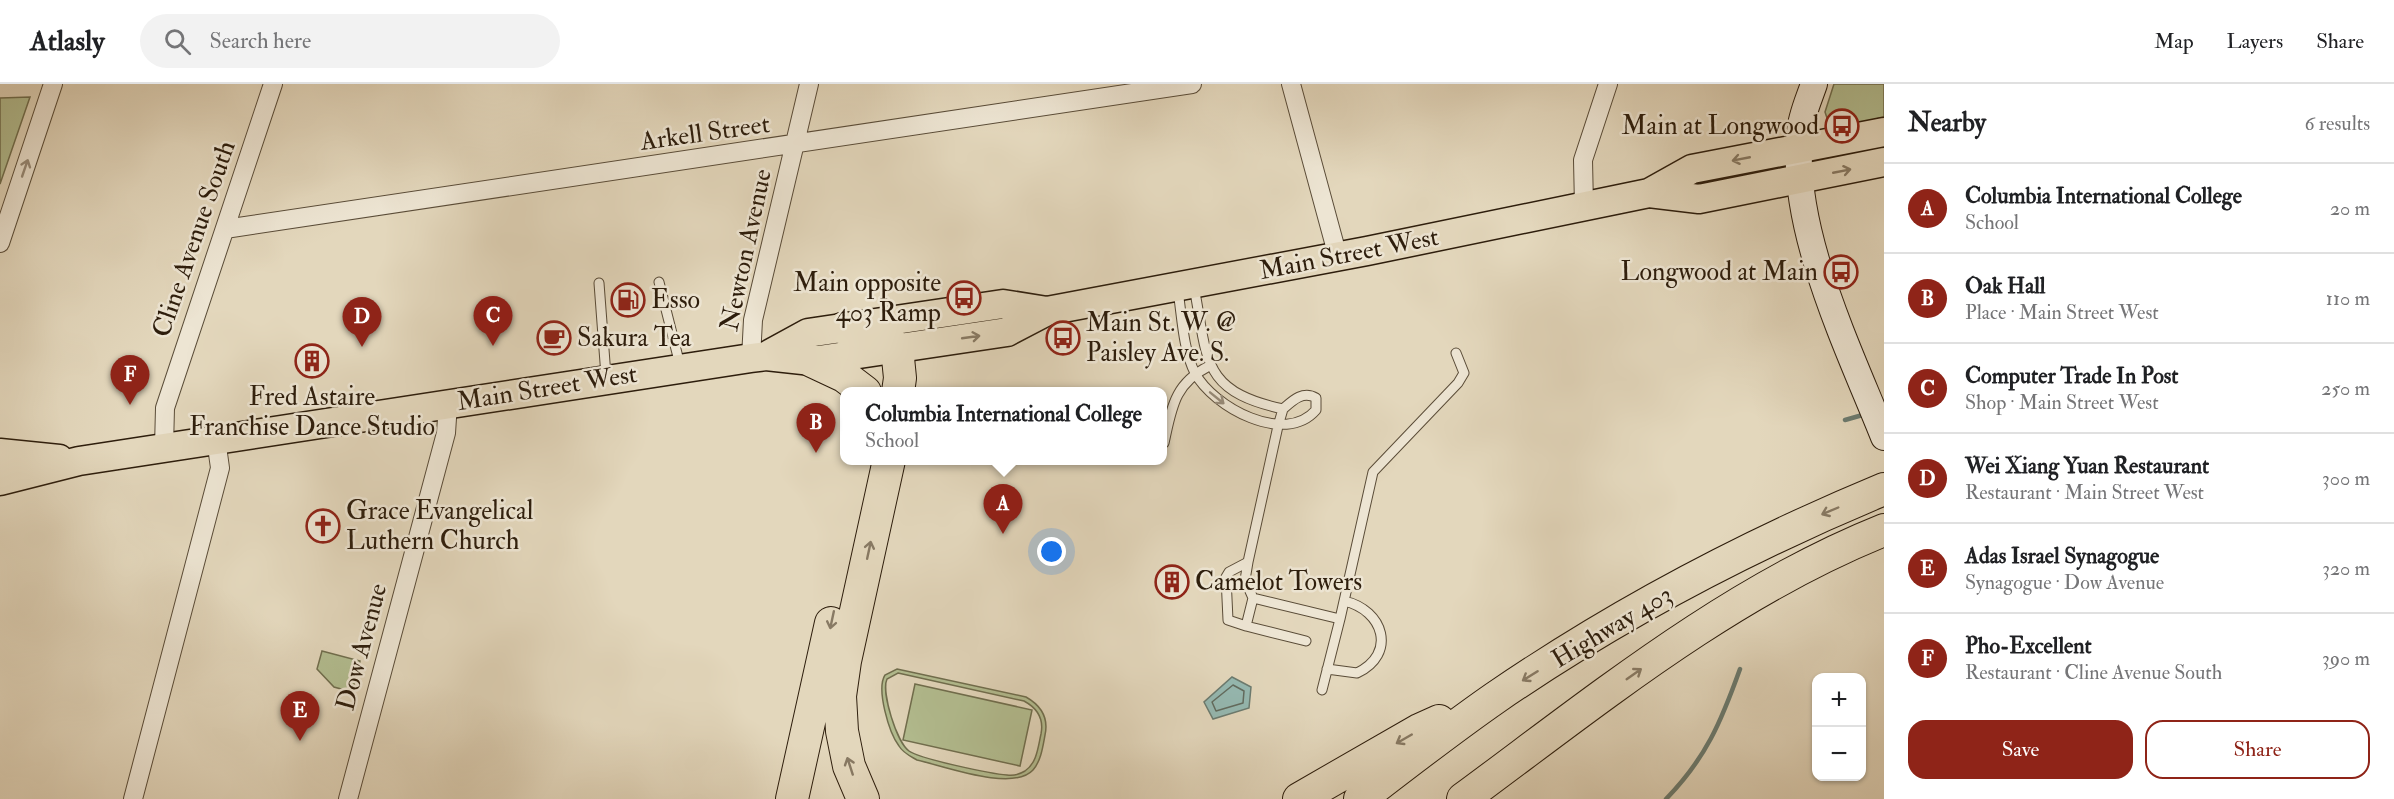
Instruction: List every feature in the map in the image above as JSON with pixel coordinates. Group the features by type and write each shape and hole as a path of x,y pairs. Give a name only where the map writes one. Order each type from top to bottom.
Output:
{"highway":[{"path":"844,328 882,338 897,348 900,368 898,387"},
{"path":"812,361 844,376 858,387"},
{"path":"792,799 866,465"},
{"path":"863,799 849,766 842,731 840,696 845,662 888,465"},
{"name":"Highway 403","path":"1360,799 1495,698 1597,634 1708,571 1825,513 1884,489"},
{"name":"Highway 403","path":"1463,799 1686,637 1792,572 1884,530"},
{"path":"1299,799 1419,730 1495,698"},
{"path":"1494,799 1539,759 1587,708"}],"main road":[{"path":"1814,84 1800,130 1802,198 1819,269 1884,437"},
{"name":"Main Street West","path":"0,481 79,461 607,378 759,357 812,361 1007,332 1047,311 1338,257 1649,193 1692,169 1884,132"},
{"name":"Main Street West","path":"1649,193 1699,199 1884,162"},
{"name":"Main Street West","path":"759,357 808,333 1003,304 1047,311"},
{"name":"Main Street West","path":"0,453 79,461"}],"street":[{"path":"0,243 53,84"},
{"name":"Cline Avenue South","path":"164,447 165,408 273,84"},
{"name":"Newton Avenue","path":"759,357 753,320 809,84"},
{"name":"Arkell Street","path":"225,229 795,146 1192,84"},
{"path":"1291,84 1338,257"},
{"path":"1584,206 1583,160 1608,84"},
{"name":"Dow Avenue","path":"348,799 446,433 448,404"},
{"path":"134,799 220,468 216,439"}],"lane":[{"path":"659,282 681,368"},
{"path":"599,283 607,378"},
{"path":"1185,286 1209,366 1220,381 1233,392 1282,409"},
{"path":"1185,286 1191,362 1195,373 1214,397 1232,409 1278,426 1312,415 1317,404 1316,398 1306,395 1282,409 1278,426 1248,562 1245,580 1253,598 1246,626"},
{"path":"1322,690 1373,471 1458,383 1464,373 1456,353"},
{"path":"1167,430 1173,404 1180,390 1195,373 1209,366"},
{"path":"1248,562 1229,572 1226,577 1228,620 1306,641"},
{"path":"1253,598 1340,619"},
{"path":"1327,669 1357,673 1366,668 1380,651 1380,633 1374,618 1367,610 1344,602"}],"green space":[{"path":"1834,84 1884,84 1884,117 1848,125 1828,121 1825,112"},
{"path":"30,97 0,184 0,98"},
{"path":"322,651 360,661 352,692 334,687 317,669"},
{"path":"897,669 1026,697 1039,708 1046,723 1040,758 1036,766 1023,776 1010,779 995,778 960,772 909,756 895,740 888,722 882,690 885,675","holes":["898,673 1024,701 1033,707 1040,719 1042,729 1038,749 1029,768 1007,775 941,762 909,751 895,728 888,705 886,685 887,679"]},
{"path":"915,684 1032,710 1020,766 903,740"}],"water":[{"path":"1232,677 1251,687 1249,708 1213,719 1204,702"}],"waterway":[{"path":"1845,420 1866,414"},
{"path":"1666,799 1702,754 1719,723 1740,669"}],"place":[{"name":"Main at Longwood","path":"1842,126"},
{"name":"Longwood at Main","path":"1841,272"},
{"name":"Main opposite 403 Ramp","path":"964,298"},
{"name":"Esso","path":"628,300"},
{"name":"Sakura Tea","path":"554,338"},
{"name":"Main St. W. @ Paisley Ave. S.","path":"1063,338"},
{"name":"Computer Trade In Post","path":"493,346"},
{"name":"Wei Xiang Yuan Restaurant","path":"362,347"},
{"name":"Fred Astaire Franchise Dance Studio","path":"312,361"},
{"name":"Pho-Excellent","path":"130,405"},
{"name":"Oak Hall","path":"816,453"},
{"name":"Grace Evangelical Luthern Church","path":"323,526"},
{"name":"Columbia International College","path":"1003,534"},
{"name":"Camelot Towers","path":"1172,582"},
{"name":"Adas Israel Synagogue","path":"300,741"}]}
